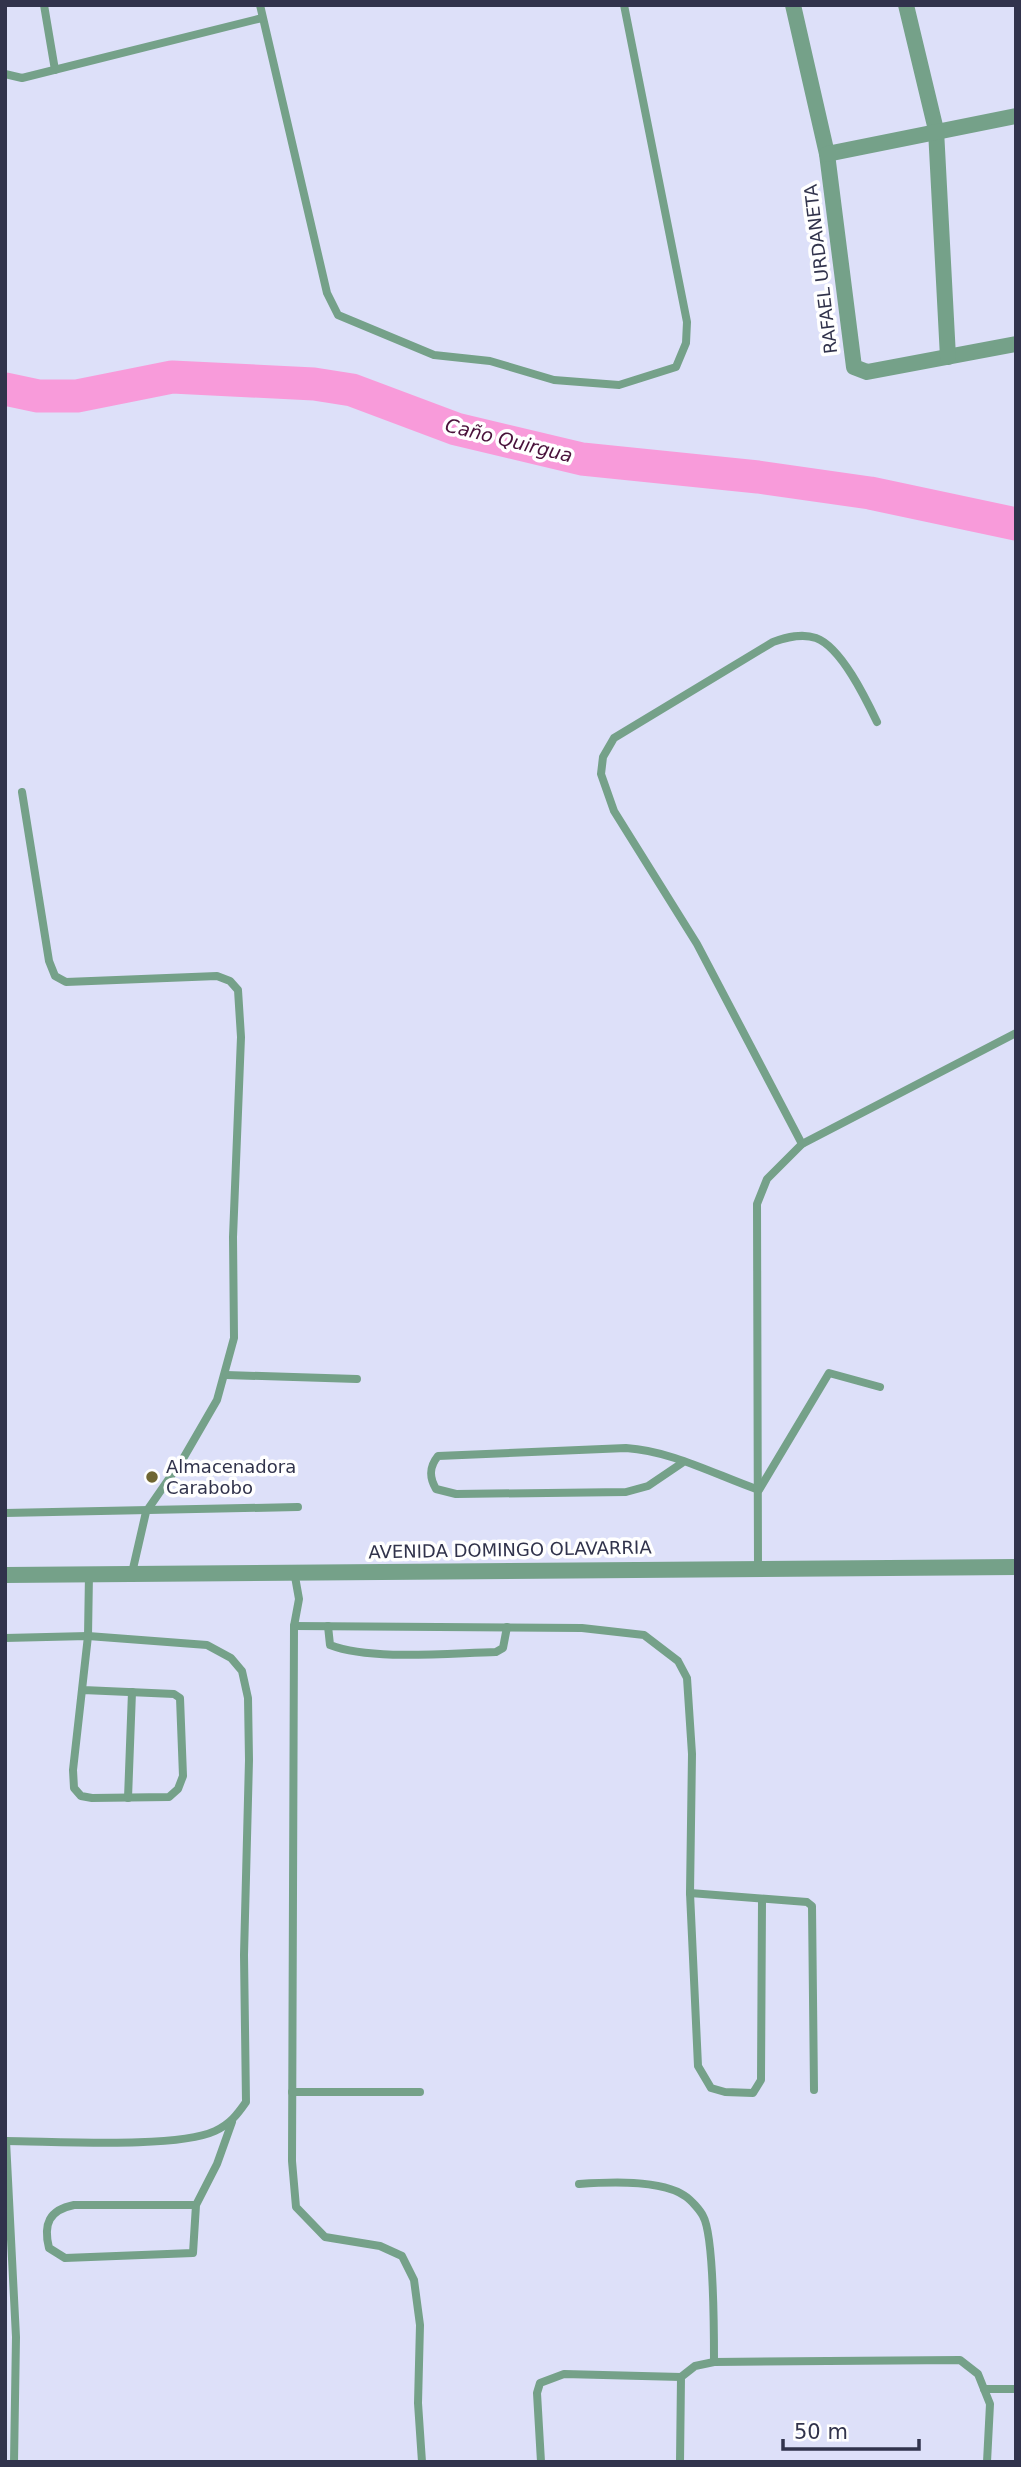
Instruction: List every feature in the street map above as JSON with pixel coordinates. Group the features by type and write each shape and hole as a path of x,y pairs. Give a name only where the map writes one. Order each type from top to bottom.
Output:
{"street":[{"name":"RAFAEL URDANETA","path":"793,5 827,154 854,367 867,372 1016,344"},
{"path":"906,5 936,130 948,357"},
{"path":"827,154 1016,116"},
{"name":"AVENIDA DOMINGO OLAVARRIA","path":"5,1575 1016,1567"}],"lane":[{"path":"44,5 55,70"},
{"path":"260,5 327,293 338,315 434,355 490,361 554,380 619,385 676,367 686,343 687,322 624,5"},
{"path":"5,74 22,78 262,18"},
{"path":"802,1144 697,944 614,811 601,774 603,757 614,738 773,642 789,636 818,638 833,651 866,697 877,722"},
{"path":"22,792 49,961 55,976 66,982 217,976 230,981 238,990 241,1037 233,1237 234,1338 226,1375 204,1426 146,1512 132,1573"},
{"path":"758,1567 757,1205 767,1179 802,1144 1016,1033"},
{"path":"759,1490 829,1373 880,1388"},
{"path":"226,1375 357,1378"},
{"path":"682,1463 648,1486 626,1492 456,1494 436,1489 430,1479 438,1456 626,1448 657,1450 682,1463 759,1490"},
{"path":"5,1513 298,1507"},
{"path":"294,1571 299,1599 294,1626 292,2161 296,2207 325,2237 380,2246 402,2256 414,2280 420,2325 418,2403 422,2462"},
{"path":"83,1690 174,1694 180,1698 183,1776 178,1789 169,1797 92,1798 81,1796 74,1788 73,1770 88,1636 89,1574"},
{"path":"294,1626 582,1628 644,1635 678,1661 687,1678 692,1754 690,1893 698,2066 711,2088 725,2092 753,2093 761,2080 762,1901"},
{"path":"328,1626 330,1645 349,1652 376,1653 496,1652 503,1648 507,1627"},
{"path":"5,1638 88,1636 206,1645 231,1658 242,1671 248,1698 249,1760 244,1955 246,2102 232,2122 217,2164 197,2205 193,2253 65,2258 49,2248 46,2234 48,2220 58,2208 197,2205"},
{"path":"128,1798 132,1692"},
{"path":"690,1893 762,1901 807,1902 814,1909 814,2090"},
{"path":"292,2092 420,2092"},
{"path":"14,2462 16,2337 5,2141 164,2140 213,2132 232,2122"},
{"path":"579,2184 604,2182 663,2186 685,2196 704,2217 714,2313 714,2362"},
{"path":"541,2462 537,2393 540,2383 549,2377 564,2374 681,2376 695,2366 714,2362 960,2360 978,2374 990,2404 987,2462"},
{"path":"680,2462 681,2376"},
{"path":"984,2389 1016,2389"}],"waterway":[{"name":"Caño Quirgua","path":"5,389 38,396 77,396 172,377 314,384 352,390 456,429 582,459 758,477 870,493 1016,524"}],"place":[{"name":"Almacenadora Carabobo","path":"152,1477"}]}
